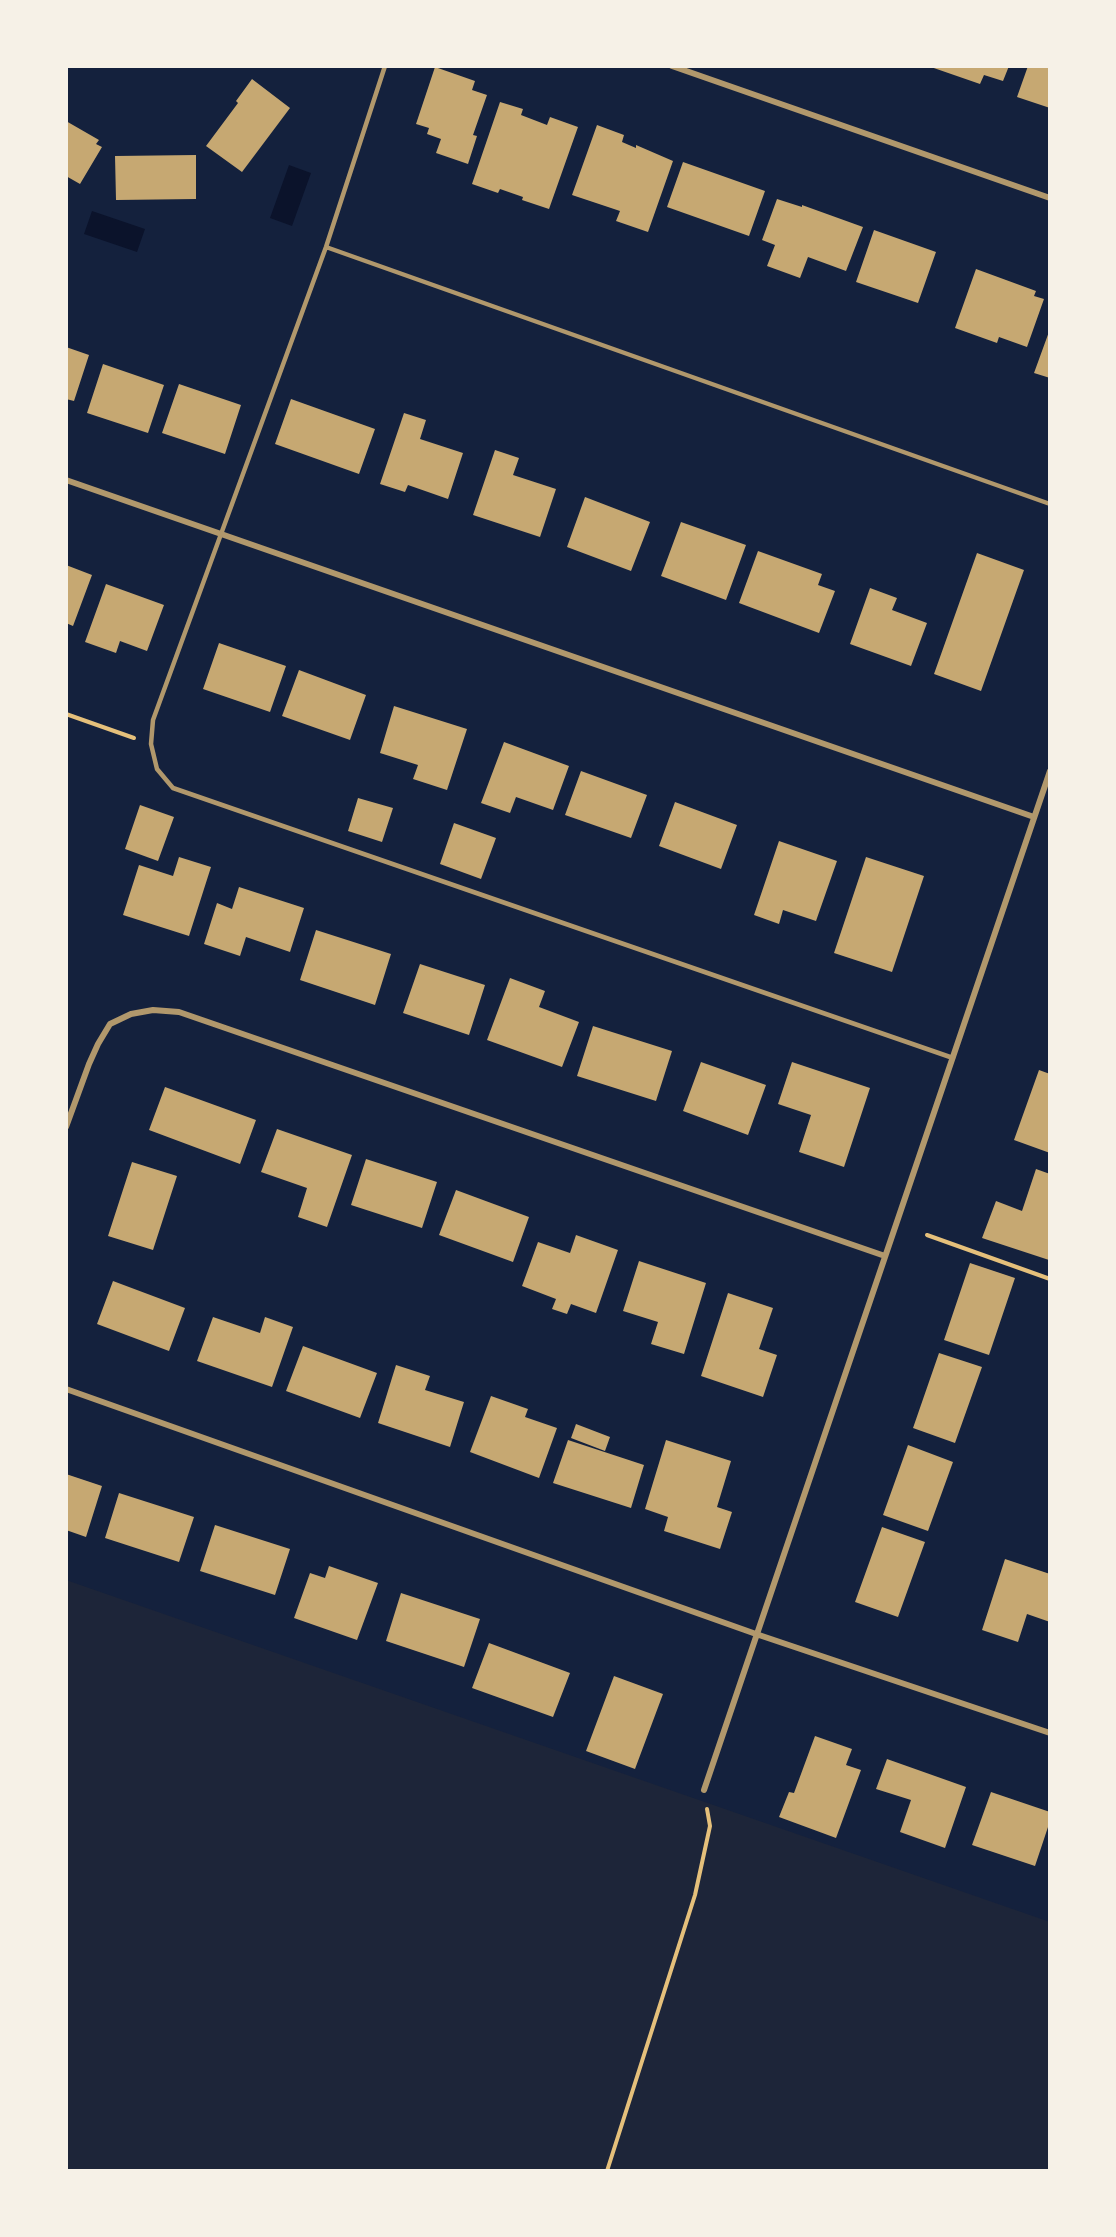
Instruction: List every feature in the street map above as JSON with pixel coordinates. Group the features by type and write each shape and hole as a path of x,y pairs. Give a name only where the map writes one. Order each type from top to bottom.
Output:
{"street":[{"path":"672,66 1050,198"},
{"path":"66,480 1034,817"},
{"path":"704,1790 1050,771"},
{"path":"66,1127 98,1044 110,1024 131,1014 153,1010 179,1012 885,1256"},
{"path":"66,1389 756,1634 1050,1733"}],"lane":[{"path":"385,66 326,247 219,534 153,720 151,744 157,769 173,788 953,1058"},
{"path":"326,247 1050,504"}],"path":[{"path":"66,714 151,744"},
{"path":"927,1235 1050,1279"},
{"path":"607,2171 694,1895 710,1826 704,1790"}],"shaded area":[{"path":"289,165 311,173 292,226 270,218"},
{"path":"92,211 145,229 137,252 84,234"},
{"path":"66,1580 1050,1922 1050,2171 66,2171"}],"building":[{"path":"928,66 1009,66 1003,81 984,75 980,84"},
{"path":"1028,66 1050,66 1050,108 1017,97"},
{"path":"435,67 475,81 472,90 487,95 473,135 477,136 468,164 436,153 441,139 427,134 429,128 416,124"},
{"path":"252,79 290,108 242,172 206,146 238,103 236,101"},
{"path":"500,102 523,109 521,115 547,125 550,117 578,127 549,209 522,200 523,197 500,189 498,193 472,184"},
{"path":"66,121 99,140 96,144 102,147 80,184 66,176"},
{"path":"597,125 624,135 622,142 636,148 636,145 673,161 648,232 616,221 620,211 572,195"},
{"path":"196,155 196,199 116,200 115,156"},
{"path":"683,162 765,191 749,236 667,207"},
{"path":"777,199 802,207 802,205 863,227 846,271 808,257 800,278 767,266 775,245 762,240"},
{"path":"874,230 936,252 918,303 856,282"},
{"path":"976,269 1036,291 1034,296 1044,299 1027,347 999,337 997,343 955,328"},
{"path":"1050,329 1050,378 1034,373"},
{"path":"66,347 89,355 74,401 66,399"},
{"path":"103,364 164,385 148,433 87,413"},
{"path":"179,384 241,405 225,454 162,433"},
{"path":"291,399 375,429 359,474 275,444"},
{"path":"404,413 426,420 420,439 463,453 448,499 408,485 405,492 380,484"},
{"path":"495,450 519,458 513,475 556,489 540,537 473,515"},
{"path":"585,497 650,522 631,571 567,547"},
{"path":"681,522 746,545 726,600 661,576"},
{"path":"758,551 822,574 818,585 835,591 819,633 739,603"},
{"path":"977,553 1024,570 981,691 934,674"},
{"path":"66,565 92,575 73,626 66,623"},
{"path":"106,584 164,605 147,651 120,641 116,653 85,642"},
{"path":"870,588 897,598 892,610 927,623 911,666 850,644"},
{"path":"219,643 286,666 270,712 203,689"},
{"path":"299,670 366,695 350,740 282,716"},
{"path":"394,706 467,729 447,790 413,779 418,765 380,753"},
{"path":"504,742 569,766 553,810 516,797 510,813 481,803"},
{"path":"581,771 647,795 631,838 565,815"},
{"path":"358,798 393,808 382,842 348,831"},
{"path":"675,802 737,825 721,869 659,846"},
{"path":"140,805 174,817 158,861 125,849"},
{"path":"454,823 496,838 481,879 440,864"},
{"path":"779,841 837,861 816,921 783,910 779,924 754,915"},
{"path":"179,857 211,867 189,936 123,915 139,865 173,876"},
{"path":"866,857 924,876 892,972 834,953"},
{"path":"239,887 304,908 290,952 246,937 240,956 204,944 217,903 232,909"},
{"path":"316,930 391,954 375,1005 300,980"},
{"path":"420,964 485,985 469,1035 403,1013"},
{"path":"510,978 545,991 539,1007 579,1022 562,1067 487,1040"},
{"path":"593,1026 672,1051 656,1101 577,1076"},
{"path":"701,1062 766,1085 748,1135 683,1111"},
{"path":"792,1062 870,1088 844,1167 799,1152 811,1115 778,1104"},
{"path":"1039,1070 1050,1074 1050,1153 1014,1140"},
{"path":"165,1087 256,1120 240,1164 149,1130"},
{"path":"277,1129 352,1155 327,1227 298,1217 307,1188 261,1172"},
{"path":"366,1159 437,1182 422,1228 351,1205"},
{"path":"132,1162 177,1176 153,1250 108,1236"},
{"path":"1036,1169 1050,1174 1049,1260 982,1238 996,1201 1022,1211"},
{"path":"456,1190 529,1217 513,1262 439,1235"},
{"path":"576,1235 618,1250 596,1313 571,1304 567,1314 552,1309 556,1299 522,1286 538,1242 570,1253"},
{"path":"639,1261 706,1283 684,1354 651,1344 658,1322 623,1311"},
{"path":"970,1263 1015,1278 989,1355 944,1340"},
{"path":"113,1281 185,1308 169,1351 97,1324"},
{"path":"728,1293 773,1308 759,1349 777,1355 763,1397 701,1376"},
{"path":"213,1317 260,1333 265,1317 293,1327 272,1387 197,1361"},
{"path":"303,1346 377,1373 360,1418 286,1391"},
{"path":"939,1353 982,1367 955,1443 913,1428"},
{"path":"396,1365 430,1376 425,1390 464,1402 450,1447 378,1423"},
{"path":"491,1396 528,1409 525,1417 557,1428 539,1478 470,1452"},
{"path":"576,1424 610,1437 605,1451 571,1438"},
{"path":"568,1440 644,1465 631,1508 553,1483"},
{"path":"666,1440 731,1461 717,1507 732,1512 720,1549 664,1531 668,1517 645,1509"},
{"path":"908,1445 953,1462 928,1531 883,1515"},
{"path":"66,1474 102,1486 86,1537 66,1530"},
{"path":"119,1493 194,1517 179,1562 105,1538"},
{"path":"215,1525 290,1549 275,1595 200,1571"},
{"path":"882,1527 925,1542 898,1617 855,1602"},
{"path":"1005,1559 1050,1574 1050,1622 1027,1614 1018,1642 982,1630"},
{"path":"329,1566 378,1583 357,1640 294,1618 310,1573 325,1578"},
{"path":"401,1593 480,1619 464,1667 386,1641"},
{"path":"489,1643 570,1673 553,1717 472,1688"},
{"path":"614,1676 663,1694 635,1769 586,1751"},
{"path":"815,1736 852,1749 846,1765 861,1770 836,1838 779,1817 789,1792 794,1793"},
{"path":"887,1759 966,1787 945,1848 900,1832 911,1800 876,1789"},
{"path":"991,1792 1050,1812 1050,1821 1035,1866 972,1845"}]}
